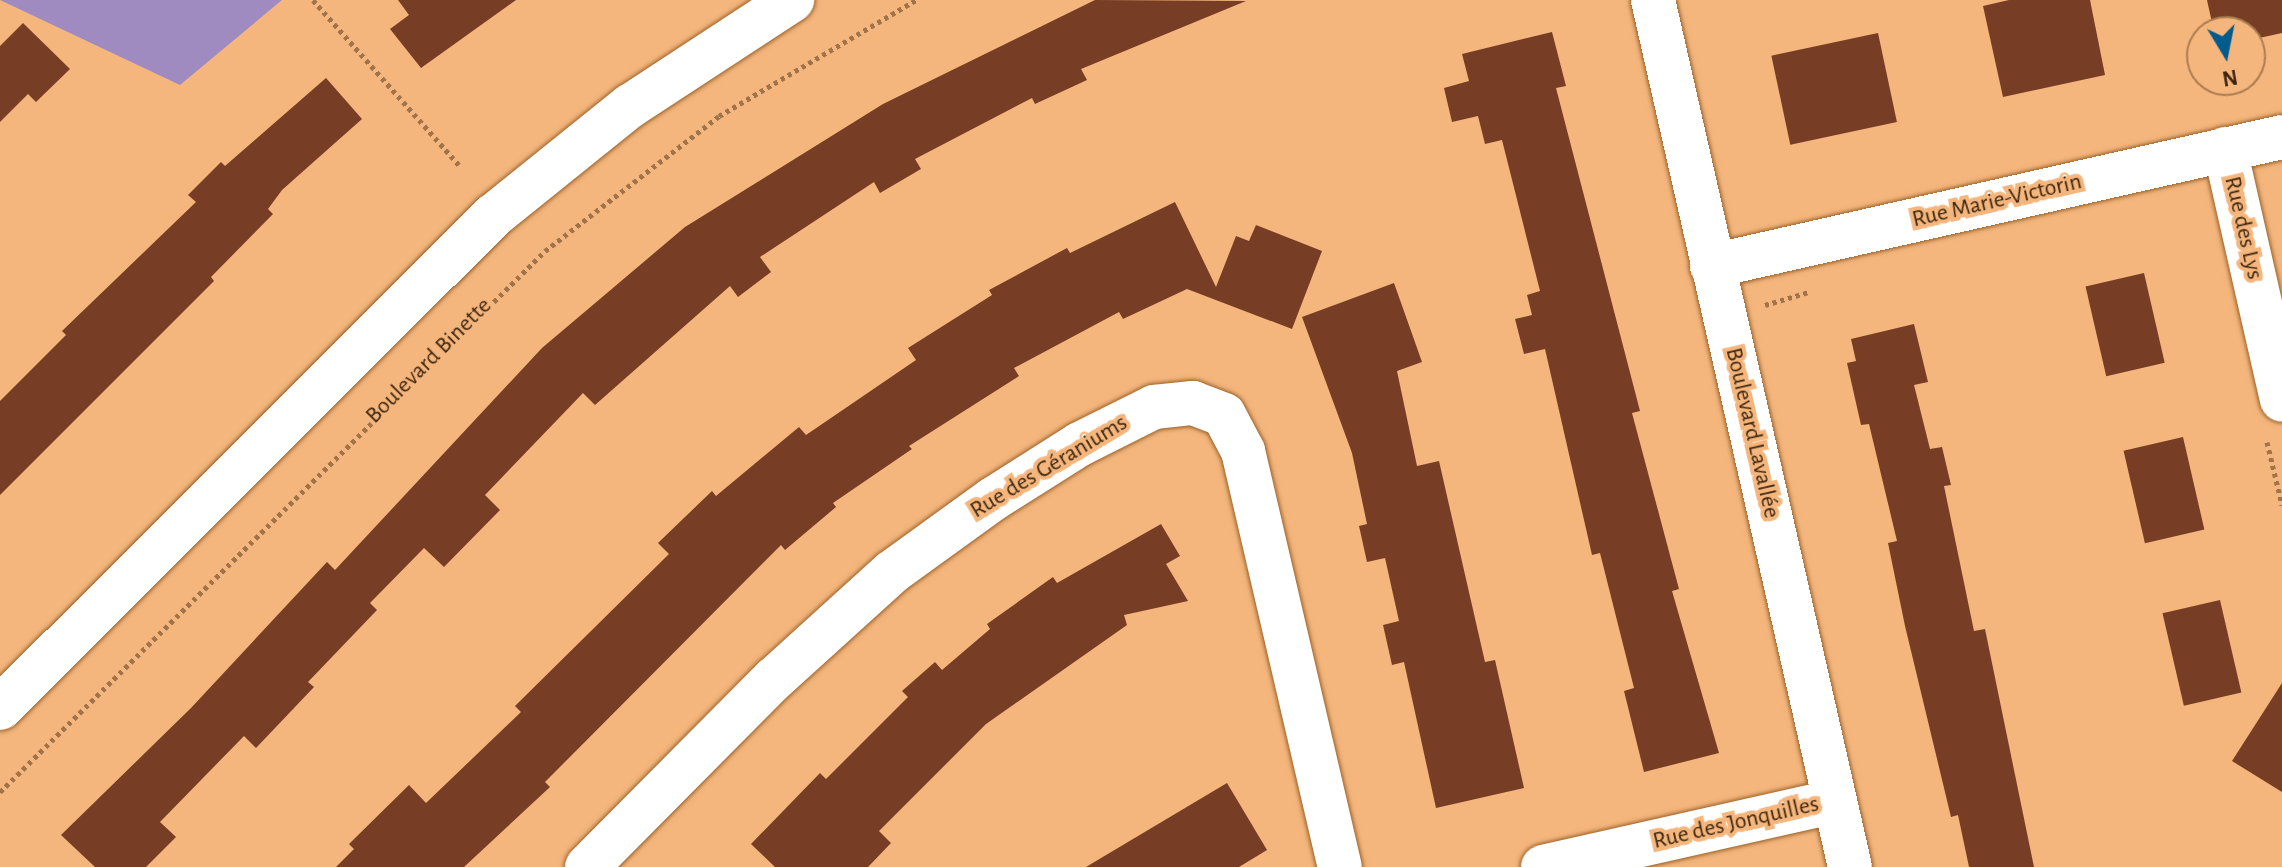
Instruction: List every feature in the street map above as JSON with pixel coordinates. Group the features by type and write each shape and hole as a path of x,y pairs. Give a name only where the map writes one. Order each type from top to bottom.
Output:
{"street":[{"path":"0,666 478,190 597,94 735,0"},
{"path":"0,708 493,216 630,106 792,0"},
{"name":"Boulevard Lavallée","path":"1653,0 1850,867"},
{"name":"Rue Marie-Victorin","path":"1712,266 2282,137"},
{"name":"Rue des Lys","path":"2225,149 2282,400"},
{"name":"Rue des Géraniums","path":"587,867 784,668 892,572 993,499 1080,444 1154,407 1193,403 1224,415 1243,451 1340,867"},
{"name":"Rue des Jonquilles","path":"1543,867 1835,801"}],"path":[{"path":"313,0 459,165"},
{"name":"Boulevard Binette","path":"0,792 473,316 552,244 719,116 916,0"}],"shaded area":[{"path":"0,0 282,0 180,85"}],"building":[{"path":"398,0 516,0 421,68 390,29 409,15"},
{"path":"1095,0 1246,1 1081,69 1087,80 1035,104 1032,98 915,159 921,169 880,193 874,182 760,257 771,272 738,297 730,286 595,405 583,393 485,495 500,510 444,567 424,548 370,603 377,610 308,682 314,687 256,748 244,736 160,822 176,837 146,867 95,867 61,835 191,708 327,562 335,570 542,348 685,227 883,104"},
{"path":"2009,0 2090,0 2105,75 2003,97 1983,6"},
{"path":"2207,0 2282,0 2282,33 2266,36 2266,16 2210,16"},
{"path":"23,23 70,69 36,102 28,94 0,122 0,46"},
{"path":"1552,32 1566,86 1556,88 1640,411 1632,413 1679,589 1672,591 1719,753 1644,772 1624,691 1634,688 1600,553 1592,555 1545,349 1524,354 1515,319 1532,315 1527,295 1540,291 1502,140 1485,144 1478,116 1452,122 1444,88 1469,81 1462,54"},
{"path":"1878,33 1897,122 1790,145 1771,56"},
{"path":"326,78 362,119 282,190 268,209 273,214 211,277 214,281 0,495 0,401 66,335 62,331 196,202 188,195 221,162 225,166"},
{"path":"1175,202 1216,287 1236,236 1249,241 1256,225 1322,251 1292,329 1187,289 1123,319 1119,312 1014,368 1019,376 909,446 912,449 833,503 836,507 785,550 781,545 545,782 550,787 464,867 336,867 354,849 349,844 409,785 426,803 521,712 515,706 669,554 658,543 712,491 716,496 799,427 806,435 916,360 908,348 992,295 989,290 1067,248 1070,253"},
{"path":"2144,273 2165,363 2106,376 2086,286"},
{"path":"1394,283 1422,362 1397,371 1417,466 1439,461 1485,662 1495,660 1524,788 1436,808 1404,662 1392,665 1383,625 1399,621 1385,558 1367,562 1359,526 1367,524 1352,453 1302,317"},
{"path":"1914,324 1928,382 1914,385 1930,449 1942,447 1951,485 1944,486 1974,631 1985,629 2034,867 1969,867 1958,815 1951,817 1905,626 1888,543 1897,541 1869,424 1861,425 1847,363 1856,361 1851,339"},
{"path":"2183,437 2204,530 2145,543 2124,451"},
{"path":"1161,524 1180,556 1166,564 1188,601 1124,615 1127,625 986,724 879,831 891,843 868,867 775,867 751,844 820,773 826,779 908,697 902,691 935,662 942,670 990,629 987,624 1053,577 1057,583"},
{"path":"2220,600 2241,693 2184,706 2163,613"},
{"path":"2282,683 2282,792 2232,761"},
{"path":"1227,783 1267,850 1239,867 1086,867"}]}
